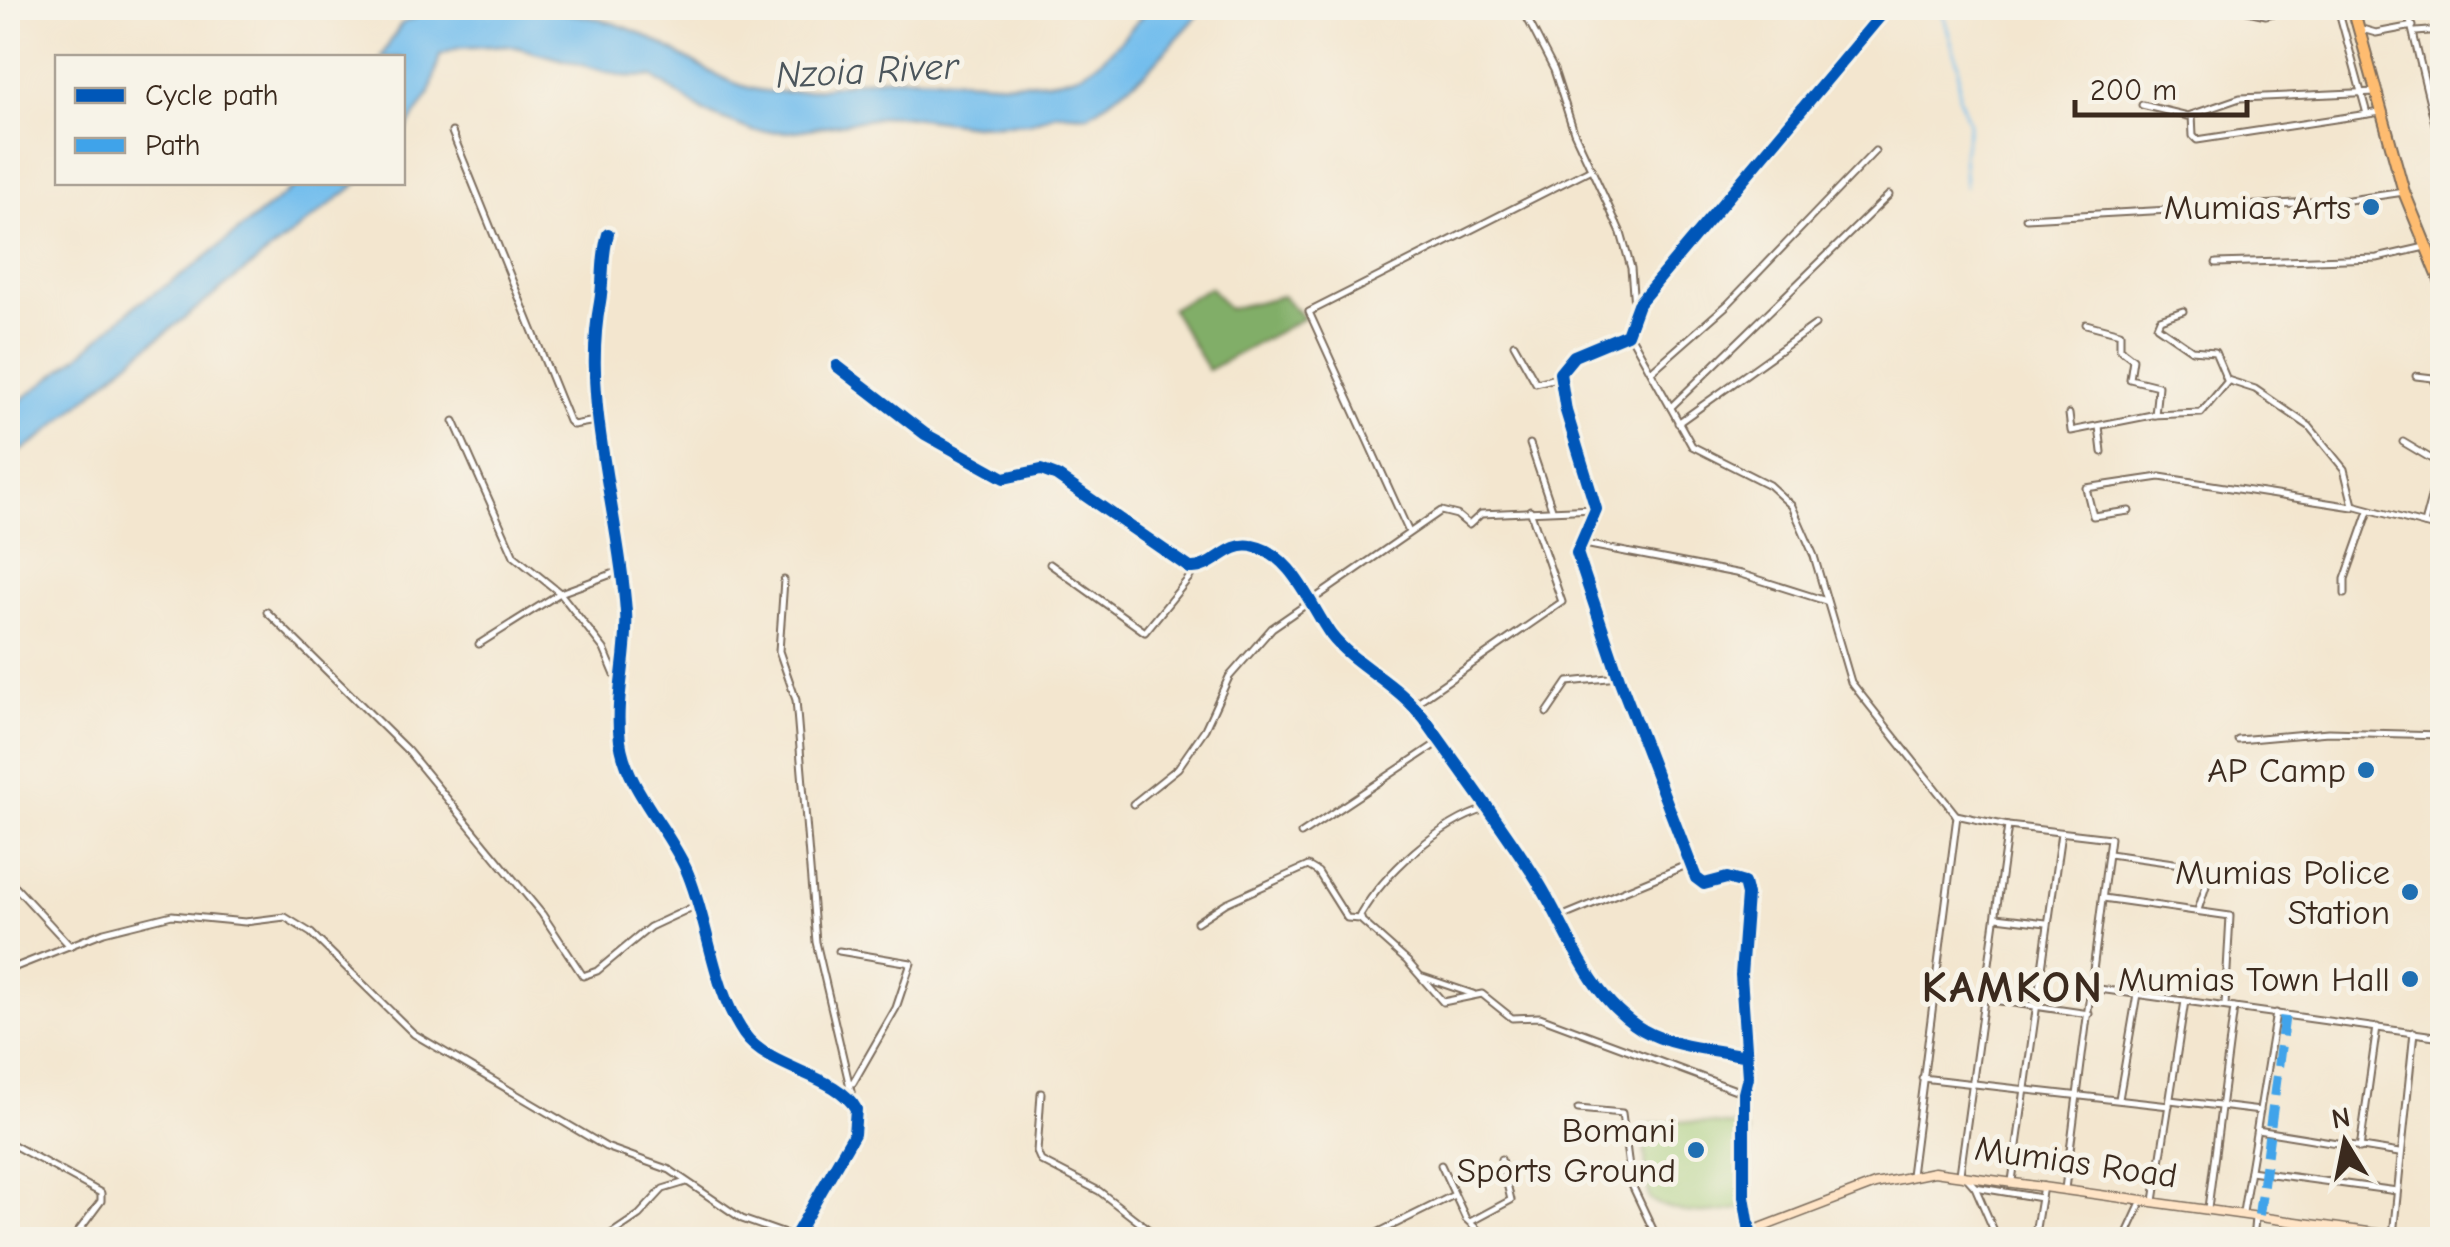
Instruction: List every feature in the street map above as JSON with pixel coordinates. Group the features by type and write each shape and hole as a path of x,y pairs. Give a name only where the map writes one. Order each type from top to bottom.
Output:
{"highway":[{"path":"2352,8 2404,192 2442,285"}],"street":[{"path":"1522,8 1554,70 1625,245 1634,310 1628,332 1653,370 1678,423 1701,452 1786,498 1814,556 1842,660 1858,694 1956,815 1956,848 1911,1176"},
{"path":"1634,310 1887,8"},
{"path":"2234,8 2266,16 2295,8"},
{"path":"2338,8 2366,114"},
{"path":"2407,8 2442,153"},
{"path":"2344,28 2358,27 2376,33 2442,30"},
{"path":"2349,46 2362,44"},
{"path":"2355,69 2368,66"},
{"path":"2142,104 2192,115 2240,98 2376,92"},
{"path":"2192,115 2192,136 2198,140 2251,128 2381,112"},
{"path":"452,132 569,421 578,424 601,420"},
{"path":"1653,370 1727,305 1875,151"},
{"path":"1408,530 1309,312 1592,169"},
{"path":"2026,218 2349,200 2404,192"},
{"path":"1671,407 1889,195"},
{"path":"608,234 597,312 601,420 626,622 620,688 620,740 624,756 686,868 725,993 747,1038 770,1056 854,1103"},
{"path":"2216,263 2379,258 2425,246"},
{"path":"2184,311 2160,319 2157,326 2192,350 2216,352 2228,381"},
{"path":"1678,423 1815,324"},
{"path":"2086,324 2120,333 2120,349 2133,359 2130,380 2158,384 2156,414"},
{"path":"1628,332 1570,359 1560,378 1596,509 1594,521 1579,544 1578,557 1600,610 1618,677 1698,882 1728,878 1744,883 1748,1077 1744,1093 1744,1196 1750,1232"},
{"path":"1514,344 1534,382 1560,378"},
{"path":"837,366 925,434 992,473 1004,478 1041,470 1057,476 1170,556 1197,568"},
{"path":"2416,376 2434,379 2442,396"},
{"path":"2069,414 2070,430 2156,414 2204,412 2228,381"},
{"path":"2228,381 2255,389 2309,426 2344,469 2355,506"},
{"path":"454,421 514,556 560,593 608,656 620,688"},
{"path":"2098,424 2102,452"},
{"path":"2403,442 2440,464 2424,524"},
{"path":"1530,444 1552,509"},
{"path":"2129,511 2093,516 2086,488 2160,477 2355,506 2442,529"},
{"path":"1132,804 1178,768 1248,652 1308,599 1408,530 1441,510 1457,515 1468,525 1481,514 1596,509"},
{"path":"1413,705 1562,602 1530,510"},
{"path":"2345,594 2345,578 2370,510"},
{"path":"1579,544 1741,574 1826,601"},
{"path":"1050,564 1144,632 1197,568 1237,547 1257,546 1287,568 1337,642 1396,686 1413,705 1533,874 1589,977 1644,1030 1668,1041 1746,1056"},
{"path":"479,644 560,593 620,571"},
{"path":"784,580 779,651 796,700 816,942 854,1103 854,1134 794,1238"},
{"path":"267,612 408,751 542,914 581,975 592,974 650,927 696,905"},
{"path":"1547,714 1568,682 1618,677"},
{"path":"2238,740 2328,732 2442,734"},
{"path":"1301,834 1439,742"},
{"path":"1360,920 1366,904 1404,866 1460,820 1486,809"},
{"path":"1956,815 2008,826 2106,835 2109,854 2065,1189"},
{"path":"2008,826 1964,1174 1968,1184 2040,1198"},
{"path":"2012,1181 2062,832"},
{"path":"2109,854 2196,866 2206,886 2198,910"},
{"path":"1556,919 1689,864"},
{"path":"1197,922 1226,903 1308,866 1318,872 1348,918 1360,920 1443,1002 1473,994"},
{"path":"8,879 70,946"},
{"path":"2103,898 2231,917 2225,1006"},
{"path":"8,970 70,946 172,915 245,922 290,919 320,942 414,1034 591,1139 670,1170 742,1219 794,1238 827,1240"},
{"path":"1998,916 2046,923"},
{"path":"840,951 911,962 896,1008 852,1086"},
{"path":"1420,976 1491,998 1512,1018 1540,1017 1744,1093"},
{"path":"2092,988 2442,1037"},
{"path":"2119,1100 2137,994"},
{"path":"1986,999 2089,1014"},
{"path":"2154,1201 2185,1002"},
{"path":"2208,1208 2234,1007"},
{"path":"2243,1212 2276,1012"},
{"path":"2360,1148 2377,1026"},
{"path":"2393,1234 2414,1032"},
{"path":"1922,1078 2260,1111"},
{"path":"1041,1093 1037,1146 1041,1161 1100,1190 1162,1240"},
{"path":"1578,1109 1622,1114 1630,1182 1658,1240"},
{"path":"2257,1130 2400,1153"},
{"path":"8,1142 101,1193 101,1201 72,1240"},
{"path":"1470,1222 1511,1200 1501,1159"},
{"path":"1441,1165 1470,1222 1489,1240"},
{"path":"2250,1171 2397,1191"},
{"name":"Mumias Road","path":"1729,1240 1846,1194 1911,1176 1964,1174 2426,1240"},
{"path":"602,1240 639,1215 663,1188 686,1182"},
{"path":"1976,1186 1997,1238"},
{"path":"2034,1240 2043,1186"},
{"path":"1362,1240 1454,1195"},
{"path":"2124,1240 2142,1200"},
{"path":"2253,1240 2255,1214"}],"green space":[{"path":"1210,287 1228,309 1282,296 1304,318 1208,370 1171,309"},
{"name":"Bomani Sports Ground","path":"1678,1121 1736,1126 1749,1132 1746,1207 1696,1213 1672,1209 1649,1199 1642,1126"}],"water":[{"path":"434,8 563,12 637,32 738,84 784,92 881,78 1058,80 1098,62 1150,8 1205,8 1145,73 1088,115 1056,113 1029,123 973,125 895,115 790,132 753,131 706,113 653,77 623,76 508,45 458,48 440,55 430,93 405,131 405,55 382,55 401,24"},
{"path":"296,185 355,185 129,361 36,442 8,458 8,410 79,356 136,305 187,272"}],"waterway":[{"path":"1941,8 1958,64 1959,98 1969,122 1963,154 1965,187"}],"marked path":[{"path":"2259,1215 2285,1013"}],"cycle path":[{"path":"1750,1232 1744,1196 1744,1093 1748,1077 1741,975 1747,895 1744,883 1727,878 1704,884 1696,878 1620,681 1577,553 1596,509 1566,411 1560,373 1574,356 1627,334 1638,304 1887,8"},
{"path":"608,234 595,340 595,378 626,612 619,708 624,758 686,869 724,995 744,1034 769,1056 834,1088 856,1109 854,1134 793,1240"},
{"path":"837,366 925,434 1004,478 1041,470 1057,476 1190,568 1206,565 1243,546 1266,551 1278,559 1299,582 1341,646 1402,695 1426,721 1535,877 1606,999 1623,1016 1655,1036 1746,1056"}],"place":[{"name":"Mumias Arts","path":"2371,207"},
{"name":"AP Camp","path":"2366,770"},
{"name":"Mumias Police Station","path":"2410,892"},
{"name":"Mumias Town Hall","path":"2410,979"},
{"name":"Bomani Sports Ground","path":"1696,1150"}],"district":[{"name":"KAMKON","path":"2013,987"}],"water label":[{"name":"Nzoia River","path":"867,71"}]}
